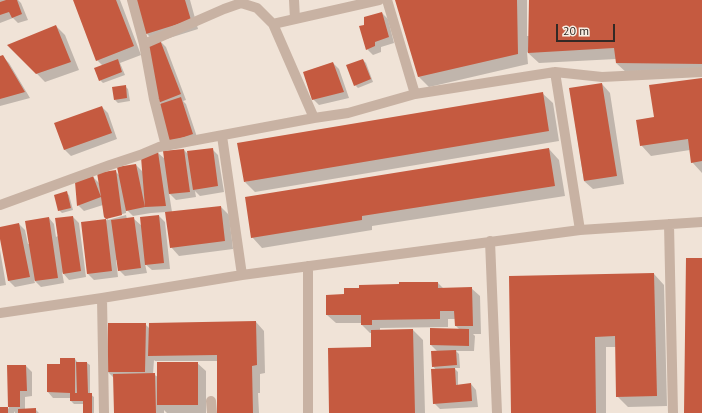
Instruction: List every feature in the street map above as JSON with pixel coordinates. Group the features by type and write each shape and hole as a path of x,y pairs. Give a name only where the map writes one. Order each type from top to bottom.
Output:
{"street":[{"path":"132,0 144,44 154,99 166,146"},
{"path":"294,0 295,19"},
{"path":"273,24 379,0"},
{"path":"387,0 415,94"},
{"path":"144,44 241,3 257,8 273,24 314,118"},
{"path":"555,72 580,230"},
{"path":"0,205 110,165 140,156 159,147 348,113 415,94 555,72 602,77 702,72"},
{"path":"222,136 242,275"},
{"path":"0,313 242,275 580,230 702,222"},
{"path":"669,224 673,413"},
{"path":"490,242 497,413"},
{"path":"308,266 308,413"},
{"path":"102,298 104,413"},
{"path":"211,401 212,413"}],"building":[{"path":"6,0 17,0 22,14 12,18 9,12 0,15 0,2"},
{"path":"73,0 116,0 134,46 96,61"},
{"path":"135,0 185,0 191,20 146,34"},
{"path":"395,0 517,0 518,54 418,77"},
{"path":"529,0 702,0 702,64 616,63 614,48 528,53"},
{"path":"382,12 389,37 375,42 375,46 366,50 359,26 364,25 364,17"},
{"path":"56,25 71,62 36,74 7,45"},
{"path":"160,40 181,94 158,103 148,46"},
{"path":"3,55 25,92 0,99 0,56"},
{"path":"118,59 122,72 99,81 94,68"},
{"path":"363,59 371,79 354,86 346,65"},
{"path":"333,62 344,92 312,100 303,72"},
{"path":"702,78 702,161 691,163 688,139 640,146 636,120 654,117 649,85"},
{"path":"602,83 617,176 584,181 569,88"},
{"path":"126,85 127,98 114,100 112,87"},
{"path":"543,92 549,131 244,182 237,143"},
{"path":"181,97 193,134 169,142 157,105"},
{"path":"102,106 112,133 64,150 54,123"},
{"path":"213,148 218,186 193,190 187,151"},
{"path":"549,148 555,186 362,216 362,220 251,238 245,197"},
{"path":"184,149 190,192 169,194 163,151"},
{"path":"158,152 166,206 145,207 141,157"},
{"path":"136,164 145,207 126,211 117,167"},
{"path":"116,170 122,215 106,219 104,217 97,173"},
{"path":"93,176 101,197 77,206 75,182"},
{"path":"67,191 71,208 58,211 54,195"},
{"path":"221,206 225,241 170,248 165,212"},
{"path":"159,215 164,263 145,265 140,217"},
{"path":"73,216 81,271 63,274 55,218"},
{"path":"49,217 58,278 35,281 25,221"},
{"path":"134,217 141,268 118,271 111,220"},
{"path":"106,219 112,271 87,274 81,222"},
{"path":"19,223 30,277 8,281 0,239 0,227"},
{"path":"686,258 702,258 702,413 684,413"},
{"path":"654,273 657,396 616,397 615,336 595,337 596,413 511,413 509,276"},
{"path":"399,282 438,282 438,288 472,287 473,326 455,326 454,311 440,311 440,319 372,320 372,325 361,325 361,315 326,315 326,295 344,294 344,288 359,288 359,285 399,284"},
{"path":"256,321 257,365 252,366 253,413 217,413 217,355 148,356 149,323"},
{"path":"108,323 146,323 145,372 107,372"},
{"path":"430,328 469,329 469,346 430,345"},
{"path":"413,329 415,413 329,413 328,348 371,347 371,330"},
{"path":"456,350 457,365 432,367 431,351"},
{"path":"60,358 75,358 75,393 77,393 76,362 87,362 88,393 92,393 92,413 83,413 83,401 70,401 70,393 47,392 47,364 60,364"},
{"path":"157,362 198,362 198,405 157,405"},
{"path":"7,365 26,365 27,391 20,391 20,407 8,407"},
{"path":"455,368 456,385 471,383 472,401 433,404 431,369"},
{"path":"155,373 156,413 114,413 113,374"},
{"path":"0,407 8,407 8,413 0,413"},
{"path":"36,408 36,413 18,413 18,409"}]}
